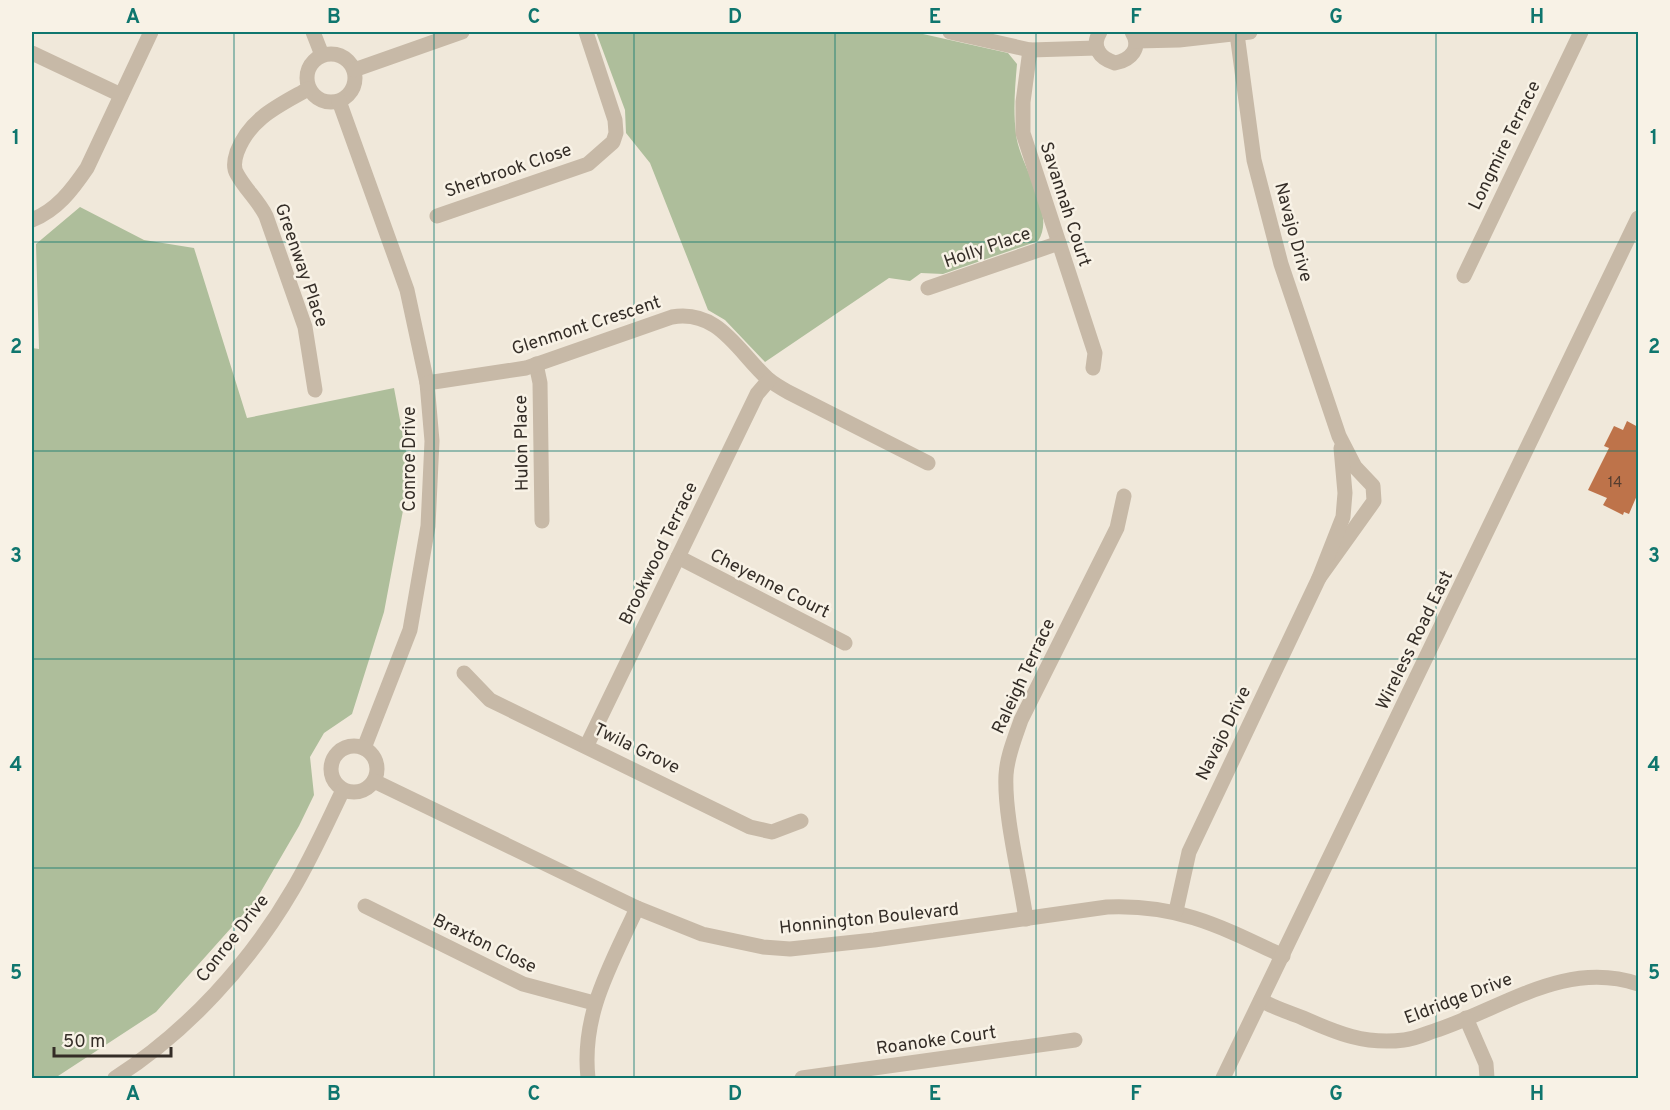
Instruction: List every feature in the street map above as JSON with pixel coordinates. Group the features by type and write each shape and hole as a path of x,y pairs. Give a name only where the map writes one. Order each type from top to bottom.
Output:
{"street":[{"path":"32,220 56,206 73,189 87,168 151,32"},
{"path":"313,32 322,55"},
{"name":"Sherbrook Close","path":"437,216 588,164 613,142 616,133 615,120 586,32"},
{"path":"951,32 1030,50 1097,48"},
{"path":"1100,32 1097,48 1101,56 1115,63 1129,58 1134,36 1243,33"},
{"name":"Longmire Terrace","path":"1464,276 1581,32"},
{"path":"354,70 452,33"},
{"name":"Navajo Drive","path":"1243,33 1254,160 1281,264 1339,436 1355,467 1373,486 1374,501 1319,578"},
{"name":"Savannah Court","path":"1030,50 1023,102 1023,133 1095,353 1093,368"},
{"path":"32,53 121,94"},
{"path":"333,53 342,56 354,70 352,90 339,101 320,100 308,89 306,76 309,66 322,55 333,53"},
{"name":"Greenway Place","path":"308,89 257,119 242,142 235,166 236,174 259,200 266,216 305,327 315,390"},
{"name":"Conroe Drive","path":"339,101 407,290 427,383 432,441 426,537 410,630 364,748"},
{"name":"Wireless Road East","path":"1223,1078 1638,218"},
{"name":"Holly Place","path":"928,288 1059,243"},
{"name":"Glenmont Crescent","path":"427,383 536,364 682,315 701,317 722,330 769,380 810,405 928,463"},
{"name":"Hulon Place","path":"536,364 540,383 542,521"},
{"name":"Brookwood Terrace","path":"587,745 757,394 769,380"},
{"name":"Navajo Drive","path":"1176,911 1189,852 1319,578 1343,516 1346,493 1339,436"},
{"name":"Raleigh Terrace","path":"1026,919 1007,798 1006,775 1010,752 1021,720 1117,528 1124,496"},
{"name":"Cheyenne Court","path":"678,557 845,643"},
{"name":"Twila Grove","path":"464,673 490,700 587,745 750,826 772,832 801,821"},
{"path":"346,747 364,748 376,762 377,771 374,781 362,792 344,790 333,778 333,759 346,747"},
{"name":"Honnington Boulevard","path":"374,781 637,909 702,934 763,947 790,949 1107,907 1140,905 1176,911 1233,932 1283,956"},
{"name":"Conroe Drive","path":"115,1078 175,1035 232,974 277,915 294,888 344,790"},
{"name":"Braxton Close","path":"364,906 523,984 594,1003"},
{"path":"588,1078 586,1058 594,1003 637,909"},
{"name":"Eldridge Drive","path":"1261,1000 1338,1035 1364,1041 1406,1040 1559,980 1594,976 1638,984"},
{"path":"1466,1018 1486,1064 1487,1078"},
{"name":"Roanoke Court","path":"802,1078 853,1075 1075,1040"}],"green space":[{"path":"596,32 914,32 1008,53 1017,64 1016,134 1043,217 1043,230 1038,241 943,274 921,273 910,281 889,278 765,362 725,320 708,310 650,163 626,133 625,110"},
{"path":"80,207 144,240 194,248 247,418 394,388 410,473 384,612 352,714 324,733 310,757 314,795 299,826 256,900 156,1012 55,1078 32,1078 32,348 39,349 36,244"}],"building":[{"path":"1627,421 1638,427 1638,493 1629,514 1624,512 1623,515 1603,505 1607,498 1588,490 1609,448 1604,446 1614,426 1623,430"}]}
